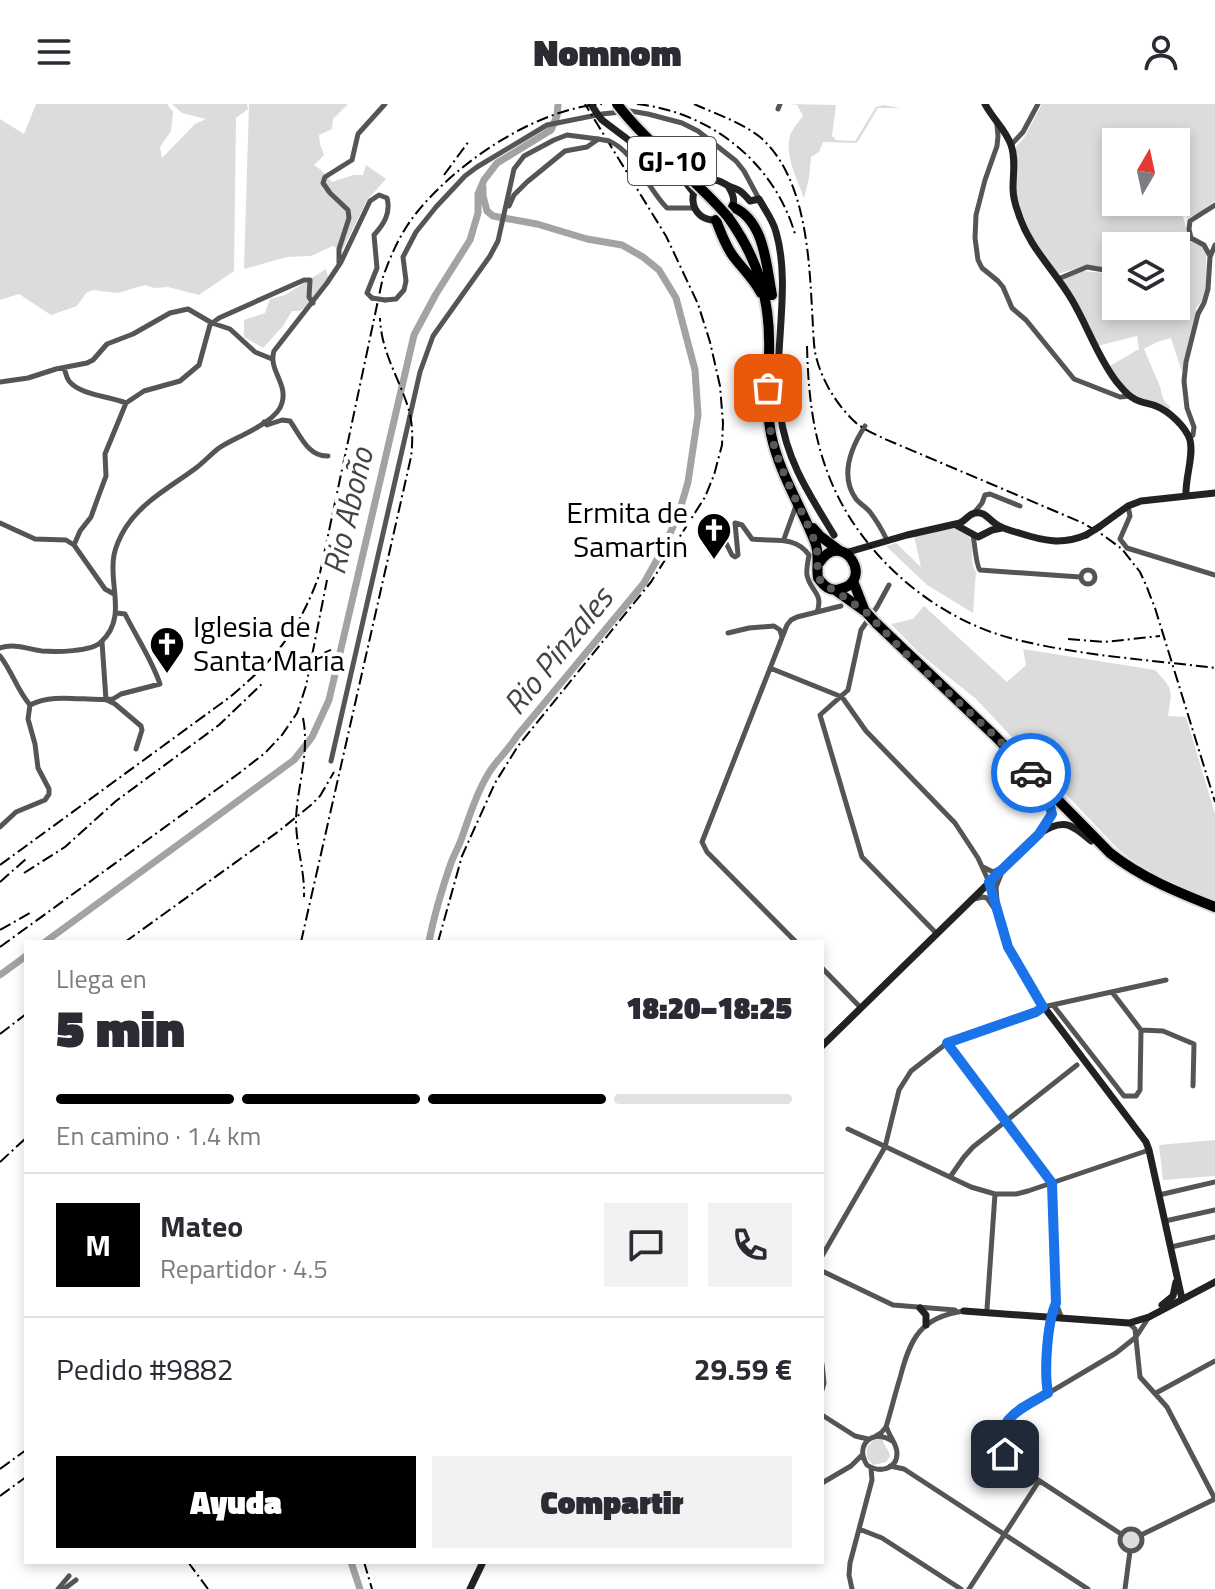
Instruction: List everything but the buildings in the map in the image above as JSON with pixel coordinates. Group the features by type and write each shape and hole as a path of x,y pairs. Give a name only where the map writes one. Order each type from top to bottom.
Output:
{"highway":[{"name":"GJ-10","path":"617,104 646,137 730,212 754,259 767,306 771,436 815,543 818,578 822,584 868,617 994,735 1110,853 1159,885 1215,907"},
{"path":"730,212 738,209 751,221 761,243 773,302 770,352"},
{"path":"716,220 732,254 762,295 769,367"},
{"name":"GJ-10","path":"797,502 816,532 851,557 856,567"},
{"path":"819,563 828,553 842,552"},
{"path":"834,590 853,581 856,567"},
{"name":"GJ-10","path":"853,581 868,617"}],"street":[{"path":"339,264 339,249 349,218 348,210 323,183 325,177 352,160 358,134 385,104"},
{"path":"591,104 598,115 687,184 716,180 750,201 759,199"},
{"path":"985,104 1011,145 1013,192 1018,213 1037,253 1075,304 1102,361 1130,396 1165,411 1189,438 1186,495"},
{"path":"1011,145 1023,132 1038,104"},
{"path":"0,648 17,646 43,651 67,650 93,647 102,642 117,613 114,554 126,527 139,511 219,448 277,413 283,402 282,384 272,359 339,264 370,201 379,195 387,198 389,207 382,226 374,235 377,268 367,291 368,296 396,299 403,293 406,284 403,257 416,232 465,176 547,125 598,115 640,112 690,126 736,161 744,171 776,230 779,248 782,278 779,408 788,453 834,535"},
{"path":"997,124 997,146 976,215 978,260 982,268 1003,287 1012,308 1026,320 1074,379 1120,397 1130,396"},
{"path":"331,761 420,372 433,336 490,256 501,231 514,169 524,156 567,135 609,141 619,146 667,208 678,209 692,202 700,183"},
{"path":"505,214 514,195 555,159 565,151 587,147 598,139"},
{"path":"687,184 692,202 703,218 716,220 729,213 736,192"},
{"path":"1210,257 1204,245 1191,238 1189,229 1190,221 1215,205"},
{"path":"1189,438 1193,435 1194,427 1184,391 1186,362 1208,289 1210,257 1215,245"},
{"path":"1058,279 1087,267 1102,270"},
{"path":"74,545 91,517 106,476 105,454 126,403 144,391 180,381 199,365 212,323 304,280 310,280 309,297 313,303"},
{"path":"0,382 87,363 107,344 133,334 170,313 188,309 230,329 255,352 272,359"},
{"path":"64,368 70,382 85,392 126,403"},
{"path":"264,422 267,425 290,421 304,444 321,456 328,456"},
{"path":"865,426 849,460 850,483 857,499 869,511 887,540"},
{"path":"1176,496 1187,474"},
{"path":"973,513 983,513 1004,528 1049,542 1066,542 1086,535 1128,506 1141,501 1215,493"},
{"path":"842,552 967,520 985,495 990,494 1020,506"},
{"path":"784,539 797,502"},
{"path":"977,551 990,524 982,503"},
{"path":"1128,506 1130,516 1120,539 1127,548 1215,575"},
{"path":"807,519 834,542 853,549 865,548"},
{"path":"967,520 977,551 978,568 984,571 1080,577"},
{"path":"712,555 715,541 720,536 732,555 738,555 735,523 738,522 752,539 790,541 809,555 807,575 818,593 817,612"},
{"path":"0,523 35,539 66,540 74,545 105,589 114,594"},
{"path":"954,525 985,534 1004,528"},
{"path":"856,567 865,548"},
{"path":"889,585 860,632 848,690 820,715 862,857 937,934"},
{"path":"794,940 707,852 702,842 791,620 841,606"},
{"path":"30,705 36,701 54,699 106,700 160,684 125,614 117,613"},
{"path":"728,633 774,626 780,630 782,638"},
{"path":"102,642 106,700"},
{"path":"0,656 30,705 28,719 38,768 49,789 45,800 16,812 0,827"},
{"path":"770,668 842,697 866,731 955,823 978,858 989,882 1008,947 1043,1007 1141,1133 1149,1150 1182,1299"},
{"path":"106,700 141,726 136,749"},
{"path":"1035,777 1048,798 1052,814"},
{"path":"1039,834 1052,814 1065,808"},
{"path":"824,1044 989,882 1052,825 1065,808"},
{"path":"1052,825 1076,827 1110,853"},
{"path":"982,867 993,872 1007,865"},
{"path":"998,916 996,887 1007,865"},
{"path":"970,901 987,898 998,916"},
{"path":"824,970 861,1008"},
{"path":"824,1253 885,1147 899,1090 911,1071 947,1043 1043,1007 1166,980"},
{"path":"1053,1005 1124,1096 1136,1096 1140,1090 1141,1030 1112,992"},
{"path":"1141,1030 1163,1031 1194,1044 1193,1086"},
{"path":"947,1043 1052,1183 1056,1303 1062,1319"},
{"path":"950,1177 964,1157 1077,1065"},
{"path":"848,1129 971,1187 995,1194 1016,1194 1149,1150"},
{"path":"1159,1195 1215,1182"},
{"path":"987,1309 995,1194"},
{"path":"1165,1221 1215,1210"},
{"path":"1170,1248 1215,1237"},
{"path":"824,1272 887,1302 920,1308 1129,1323 1151,1316 1215,1282"},
{"path":"1177,1282 1189,1291 1200,1289"},
{"path":"1121,1534 1008,1458 1002,1449 1003,1427 1010,1416 1094,1367 1136,1337 1156,1308 1173,1296 1177,1282"},
{"path":"1048,1393 1046,1373 1051,1318 1056,1303"},
{"path":"920,1308 926,1315 926,1325"},
{"path":"824,1482 851,1466 872,1437 886,1427 909,1347 916,1335 940,1316 964,1311"},
{"path":"1129,1323 1135,1329 1140,1377 1156,1393 1178,1427 1215,1499 1141,1535"},
{"path":"1156,1393 1215,1361"},
{"path":"824,1416 855,1436 884,1436 892,1441"},
{"path":"886,1427 904,1469"},
{"path":"855,1436 872,1480"},
{"path":"852,1589 850,1563 872,1480 880,1470 890,1466 897,1451"},
{"path":"851,1466 869,1466 880,1470"},
{"path":"890,1466 904,1469 1088,1589"},
{"path":"969,1589 1039,1481"},
{"path":"859,1529 882,1538 961,1589"},
{"path":"1130,1551 1122,1546 1121,1534 1133,1529 1141,1535"},
{"path":"1130,1551 1140,1546 1141,1535"},
{"path":"1125,1589 1130,1551"},
{"path":"470,1589 482,1564"},
{"path":"58,1589 69,1576"},
{"path":"64,1589 76,1580"}],"shaded area":[{"path":"36,104 167,104 173,112 171,131 160,147 162,158 195,124 206,119 182,113 172,104 247,104 248,109 236,118 234,271 199,295 145,285 118,293 93,290 86,293 77,306 51,315 19,294 0,300 0,119 24,134"},
{"path":"249,104 348,104 333,119 332,129 319,135 324,155 314,165 332,182 363,175 366,165 386,179 367,200 342,251 333,246 311,256 287,257 244,269"},
{"path":"788,104 836,105 832,136 836,140 855,141 876,107 900,108 878,108 857,143 823,142 819,152 811,157 804,198 789,149 791,133 803,116 797,105"},
{"path":"1042,104 1215,104 1215,201 1187,218 1190,216 1190,128 1102,128 1102,216 1183,216 1188,232 1102,232 1102,268 1087,265 1058,274 1031,236 1015,193 1016,147"},
{"path":"1190,240 1202,246 1206,252 1207,285 1202,301 1195,309 1182,372 1171,338 1144,349 1163,397 1171,407 1168,409 1132,395 1110,366 1139,349 1137,336 1097,346 1062,280 1083,271 1102,273 1102,320 1190,320"},
{"path":"326,269 328,277 306,307 292,311 263,348 244,337 244,320 265,313 270,299 285,295"},
{"path":"952,528 962,530 971,539 976,572 973,613 927,585 886,546 896,543 921,567 914,536"},
{"path":"924,606 1007,682 1026,665 1023,649 1155,670 1170,690 1168,716 1186,717 1215,814 1215,901 1152,872 1117,848 976,699 919,653 891,624 913,619"},
{"path":"1215,1140 1215,1176 1163,1180 1159,1145"},
{"path":"883,1439 890,1456 886,1462 873,1465 867,1458 867,1447 874,1440"},
{"path":"1131,1531 1140,1540 1131,1549 1122,1540"}],"waterway":[{"name":"Rio Aboño","path":"48,940 294,760 312,737 329,700 414,335 470,240 478,213 478,194 484,180 497,163 551,130 558,104"},
{"name":"Rio Pinzales","path":"429,940 451,863 490,771 644,583 664,547 688,482 698,415 695,370 676,298 659,270 622,245 493,216 487,211 483,187"},
{"name":"Rio Aboño","path":"0,975 24,957"},
{"name":"Rio Pinzales","path":"352,1564 360,1589"}],"railway":[{"path":"439,940 462,856 495,783 518,746 651,582 705,497 722,445 720,386 698,304 666,236 585,104"},
{"path":"0,865 230,697 273,656 304,611 320,573 383,277 402,234 435,192 477,156 551,116 602,104"},
{"path":"637,104 690,118 736,145 772,184 795,234"},
{"path":"694,104 760,137 775,153 787,173 802,217 806,241 817,361 829,389 847,414 885,439 1083,523 1122,549 1140,572 1155,608 1215,802"},
{"path":"444,175 469,141"},
{"path":"301,940 411,457 410,413 387,352 380,318"},
{"path":"807,346 808,378 818,440 840,501 879,556 930,601 990,632 1022,641 1094,654 1215,668"},
{"path":"0,947 238,774 282,735 297,713 306,686 327,580"},
{"path":"1068,639 1104,642 1160,636"},
{"path":"24,873 65,847 116,801 219,725 264,682"},
{"path":"303,718 304,757 296,820 304,897"},
{"path":"128,940 311,805 334,772"},
{"path":"0,882 27,858"},
{"path":"0,930 30,913"},
{"path":"0,1034 24,1016"},
{"path":"0,1162 24,1140"},
{"path":"0,1469 24,1451"},
{"path":"0,1496 24,1478"},
{"path":"189,1564 208,1589"},
{"path":"365,1564 372,1589"}],"way so far":[{"path":"768,388 772,439 815,543 819,557 818,578 822,584 866,612 1031,773"}],"place":[{"name":"Ermita de Samartin","path":"714,561"},
{"name":"Iglesia de Santa María","path":"167,675"}],"route":[{"path":"1005,1454 1001,1438 1010,1416 1048,1393 1046,1373 1050,1321 1056,1303 1052,1183 947,1043 1043,1007 1008,947 989,882 1039,834 1052,814 1048,798 1031,773"}]}
